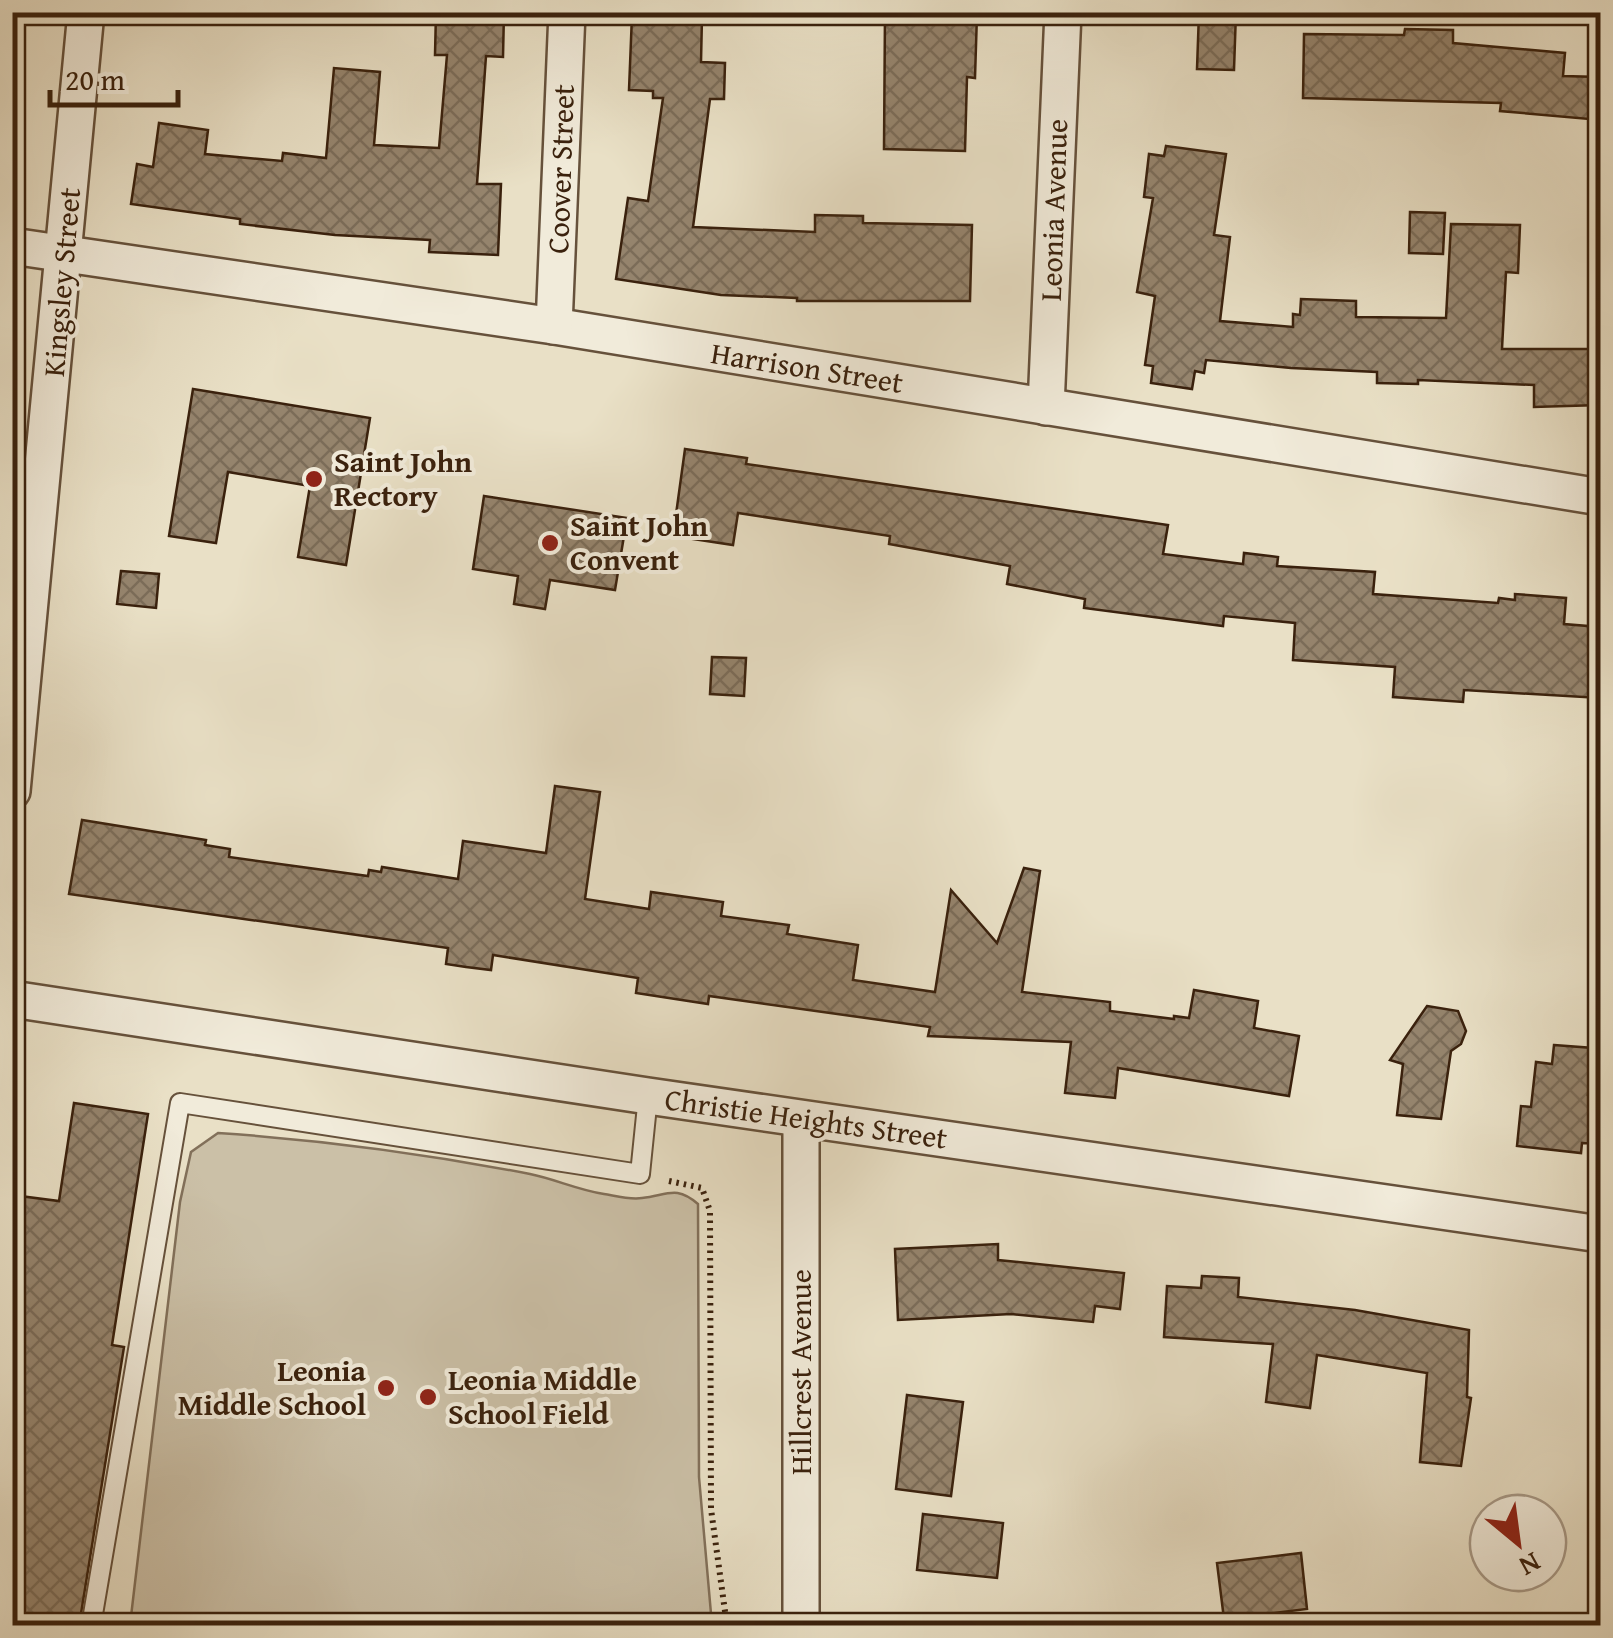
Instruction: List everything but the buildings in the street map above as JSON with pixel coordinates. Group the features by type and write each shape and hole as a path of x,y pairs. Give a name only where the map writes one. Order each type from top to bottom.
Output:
{"street":[{"name":"Kingsley Street","path":"12,790 86,12"},
{"name":"Coover Street","path":"554,326 567,12"},
{"name":"Leonia Avenue","path":"1046,406 1063,12"},
{"name":"Harrison Street","path":"12,246 554,326 1600,498"},
{"name":"Christie Heights Street","path":"12,999 801,1119 1600,1234"},
{"name":"Hillcrest Avenue","path":"801,1119 801,1626"}],"lane":[{"path":"91,1626 180,1102 640,1174 648,1096"}],"path":[{"path":"640,1174 702,1188 710,1211 711,1509 727,1626"}],"shaded area":[{"name":"Leonia Middle School Field","path":"218,1133 452,1160 628,1198 677,1193 698,1204 699,1477 712,1625 130,1625 180,1202 191,1152"}],"place":[{"name":"Saint John Rectory","path":"314,479"},
{"name":"Saint John Convent","path":"550,543"},
{"name":"Leonia Middle School","path":"386,1388"},
{"name":"Leonia Middle School Field","path":"428,1397"}]}
